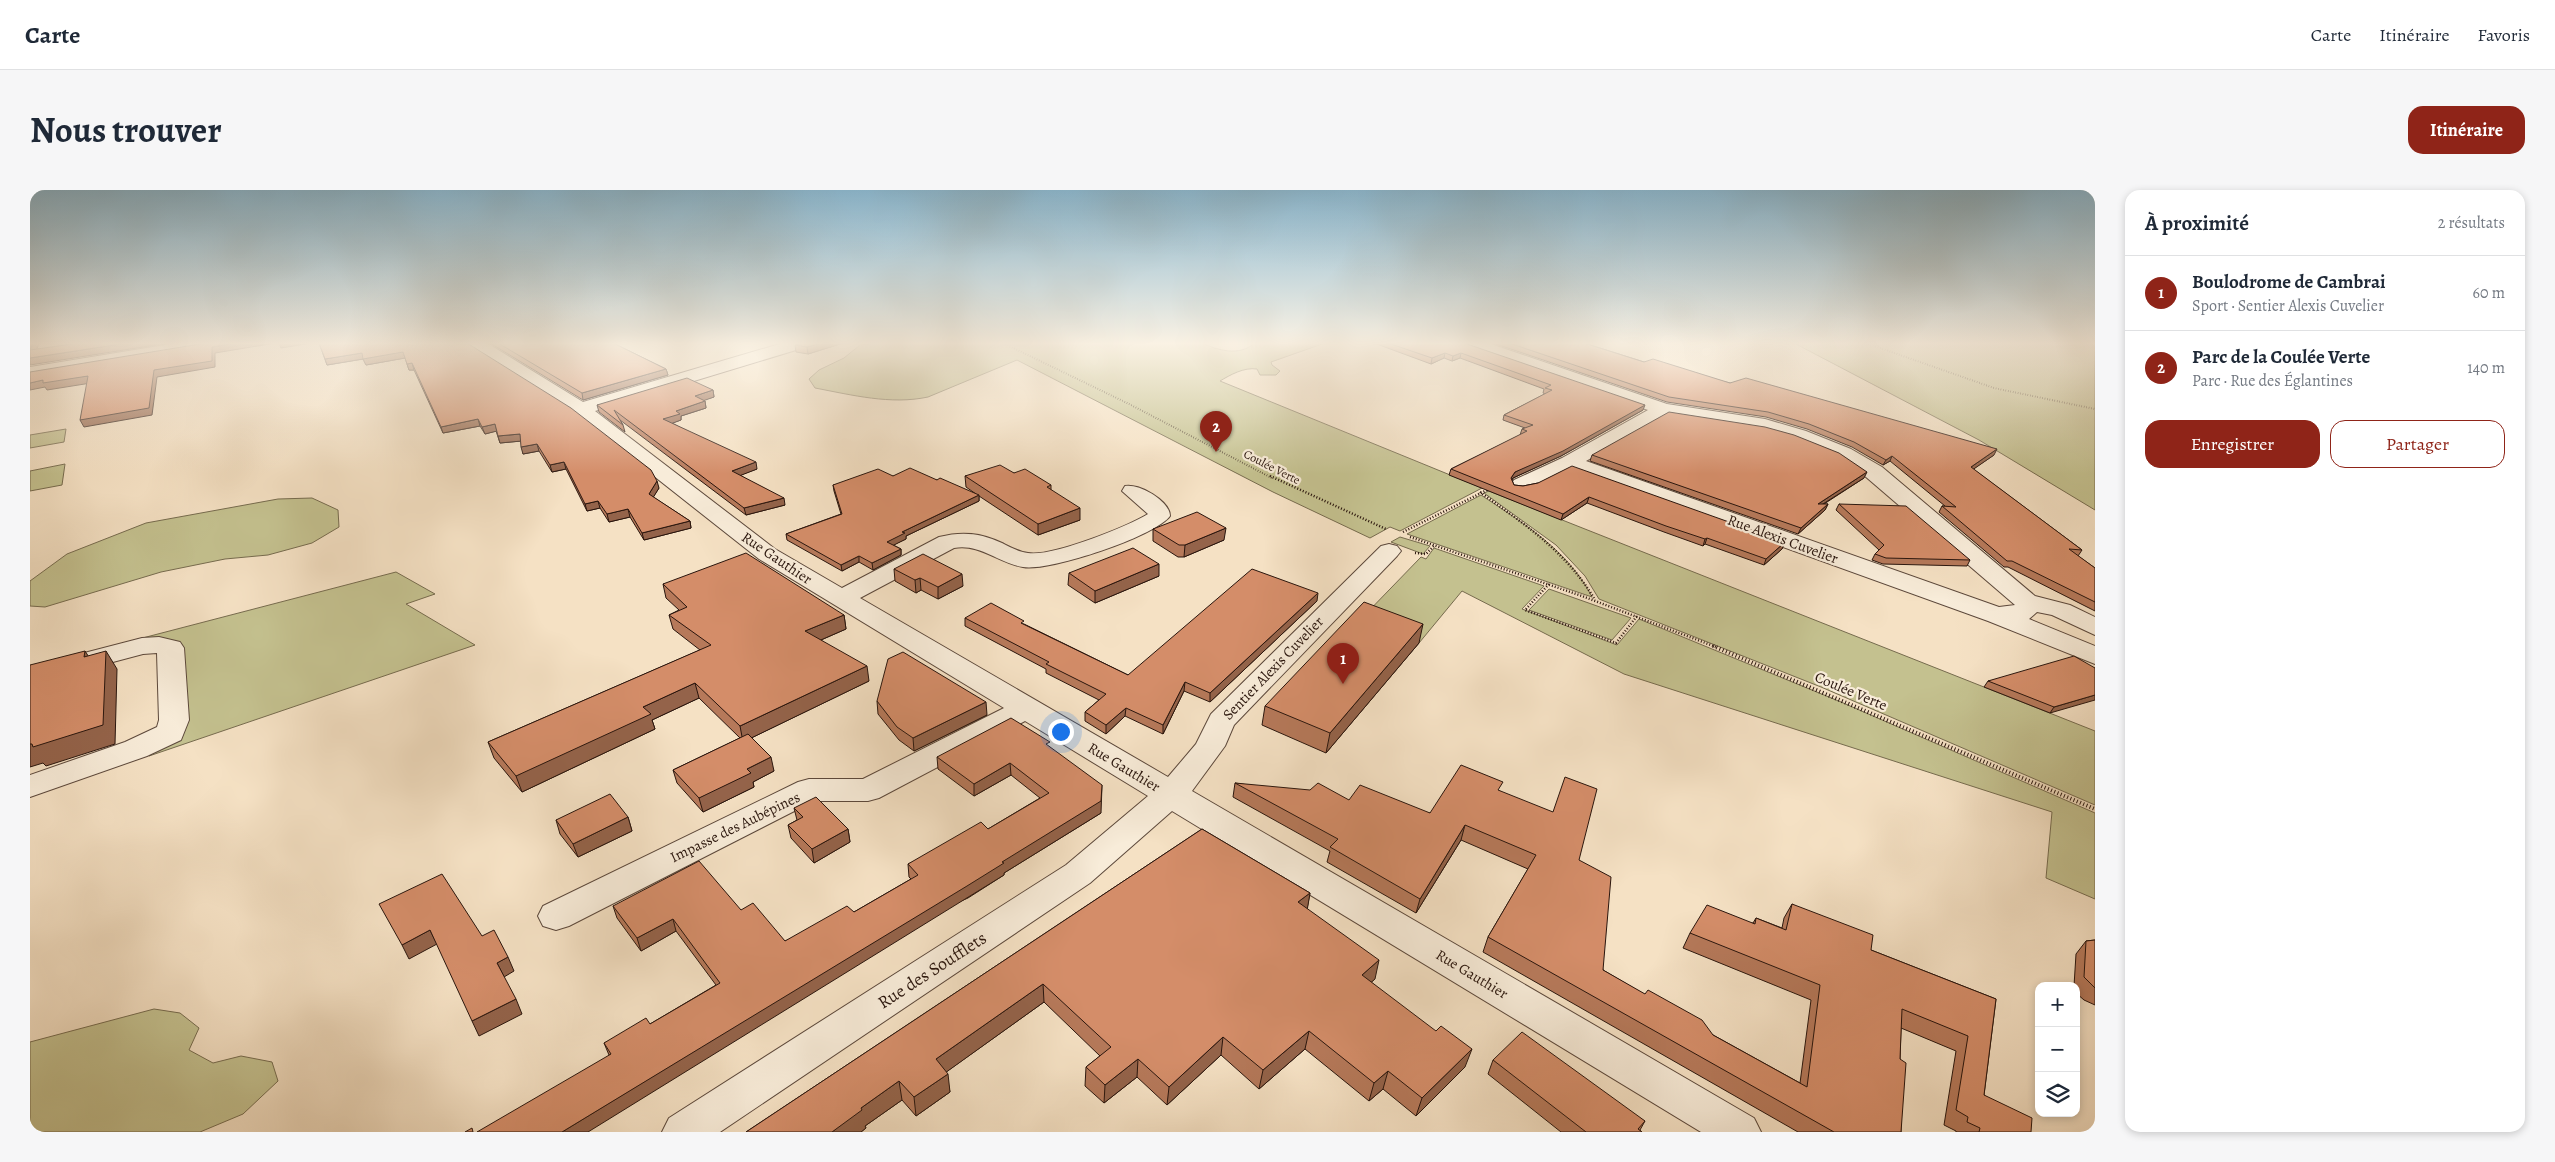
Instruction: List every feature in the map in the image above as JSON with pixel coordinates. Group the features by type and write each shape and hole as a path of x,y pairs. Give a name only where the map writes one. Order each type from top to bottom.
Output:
{"street":[{"name":"Rue Gauthier","path":"546,387 581,409 767,554 1739,1132"},
{"path":"581,409 654,387"},
{"path":"1600,387 1664,409 1765,425 1815,441 1855,459 1874,472 2026,601 2061,610 2095,627"},
{"path":"1522,485 1569,462 1664,409"},
{"name":"Rue Alexis Cuvelier","path":"1569,462 1996,615 2060,639 2095,656"},
{"path":"840,599 959,538 977,541 1023,560 1036,562 1062,556 1154,520 1159,516 1156,506 1133,491"},
{"name":"Sentier Alexis Cuvelier","path":"1169,794 1188,777 1210,746 1221,721 1395,542"},
{"name":"Rue Alexis Cuvelier","path":"1996,615 2022,613 2028,606 2026,601"},
{"path":"30,676 142,646 159,645 170,648 174,720 170,733 136,749 30,786"},
{"name":"Impasse des Aubépines","path":"556,916 809,790 868,790 1026,709"},
{"name":"Rue des Soufflets","path":"684,1132 1078,874 1141,822 1169,794"}],"path":[{"name":"Coulée Verte","path":"1093,387 1120,399 1395,542 1549,584 1637,616 1842,700 2095,809"},
{"path":"1991,387 2095,410"},
{"path":"1395,542 1480,492 1522,485"},
{"path":"1480,492 1558,549 1583,578 1596,601"},
{"path":"1549,584 1525,610 1616,643 1637,616"}],"shaded area":[{"path":"952,387 928,397 900,400 886,400 815,388"},
{"path":"1069,387 1235,387 1482,488 1400,531 1390,527 1370,538 1273,492"},
{"path":"1878,387 2095,387 2095,510 1979,440"},
{"path":"66,429 64,442 30,448 30,435"},
{"path":"65,464 62,485 30,491 30,471"},
{"path":"1489,491 2095,731 2095,805 1821,687 1599,599 1585,576 1556,545 1484,493"},
{"path":"1481,495 1528,527 1557,551 1582,580 1592,597 1407,534"},
{"path":"312,498 338,510 339,527 312,543 268,555 225,559 161,572 45,607 30,606 30,581 67,554 146,523 278,499"},
{"path":"1400,537 1430,546 1423,554 1391,542"},
{"path":"1434,548 1544,586 1522,609 1617,645 1639,619 1841,702 2095,813 2095,899 2046,878 2052,812 1624,674 1462,591 1419,643 1360,620 1421,557 1426,559"},
{"path":"396,572 435,594 406,604 475,645 149,756 174,734 179,657 131,641"},
{"path":"1549,589 1631,618 1612,640 1529,610"},
{"path":"154,1009 180,1013 199,1028 189,1050 213,1063 241,1056 272,1062 278,1081 243,1114 200,1132 30,1132 30,1042"}],"building":[{"path":"86,387 152,387 149,408 80,420"},
{"path":"423,387 537,387 571,408 651,470 657,481 649,494 690,521 642,533 628,509 607,514 598,501 585,504 564,462 550,465 537,444 521,447 520,434 498,436 495,424 482,427 478,419 441,427"},
{"path":"572,387 603,387 582,393"},
{"path":"657,387 706,387 713,390 695,396 705,401 676,411 680,414 663,419 756,462 732,471 784,498 744,508 614,410 623,425 597,405"},
{"path":"1592,387 1645,405 1563,451 1515,472 1511,478 1514,485 1523,486 1538,483 1572,466 1785,542 1766,559 1666,526 1589,497 1563,514 1451,469 1527,431 1522,429 1533,425 1504,415 1552,390 1545,388"},
{"path":"1639,387 1778,387 1997,449 1971,467 2082,550 2069,549 2095,568 2095,602 2012,561 2007,561 1942,506 1956,507 1892,456 1886,460 1854,442 1809,424 1768,412 1669,397"},
{"path":"1669,412 1765,427 1794,435 1839,453 1867,472 1818,504 1828,504 1801,528 1592,455"},
{"path":"1000,465 1014,473 1025,469 1051,485 1047,487 1080,508 1038,524 965,476"},
{"path":"910,468 937,480 940,478 979,495 902,532 905,533 887,542 901,549 872,563 859,556 841,565 786,534 842,514 833,485 878,469 893,476"},
{"path":"1839,504 1906,506 1970,560 1886,558 1875,554 1884,545"},
{"path":"1197,512 1226,528 1185,545 1179,545 1153,529"},
{"path":"1133,548 1159,564 1095,591 1069,573"},
{"path":"746,553 844,615 805,631 867,666 740,726 695,683 643,707 651,714 516,776 488,742 711,645 669,615 687,607 663,584"},
{"path":"923,554 962,574 938,587 920,578 915,580 894,569"},
{"path":"1252,569 1318,593 1210,693 1185,682 1163,725 1126,708 1106,725 1085,712 1106,694 1046,664 1049,662 965,618 991,603 1024,621 1021,623 1128,675"},
{"path":"1364,602 1423,624 1330,733 1265,706"},
{"path":"85,651 84,657 106,651 103,725 33,747 30,744 30,665"},
{"path":"903,652 986,702 913,738 897,727 877,701 888,659"},
{"path":"2074,656 2095,668 2095,695 2054,707 1988,681"},
{"path":"1011,718 1050,742 1046,744 1102,785 1101,801 1002,862 1004,863 967,886 562,1132 477,1132 611,1054 604,1043 646,1018 650,1024 720,983 673,919 637,938 613,906 699,861 741,910 753,903 785,941 847,906 854,912 918,875 908,864 981,822 988,829 1049,793 1010,763 974,784 937,757"},
{"path":"748,734 771,757 747,769 751,773 699,798 673,770"},
{"path":"1461,765 1503,782 1498,790 1553,812 1565,777 1597,789 1579,860 1611,877 1603,970 1645,994 1648,990 1702,1020 1713,1035 1807,1087 1820,985 1690,933 1707,905 1755,924 1756,918 1786,930 1792,904 1873,935 1871,950 1996,999 1984,1095 2032,1118 2031,1132 1979,1132 1980,1128 1967,1122 1968,1117 1956,1110 1968,1036 1902,1009 1900,1059 1906,1063 1901,1132 1834,1132 1488,937 1536,855 1465,825 1420,899 1330,847 1338,839 1235,783 1310,790 1318,783 1349,800 1360,785 1430,813"},
{"path":"610,794 628,817 573,844 556,820"},
{"path":"816,797 848,829 812,849 788,825 803,817 794,808"},
{"path":"1202,829 1310,893 1298,902 1379,960 1362,975 1436,1031 1441,1026 1472,1049 1422,1098 1388,1071 1374,1083 1309,1031 1263,1070 1223,1037 1169,1087 1138,1059 1105,1085 1086,1067 1111,1047 1043,984 936,1059 948,1074 914,1097 899,1081 861,1108 862,1110 832,1132 746,1132"},
{"path":"442,874 482,936 494,930 508,957 497,963 516,999 472,1021 430,930 402,945 379,904"},
{"path":"2095,940 2095,988 2084,977 2086,941"},
{"path":"1522,1032 1645,1121 1638,1129 1642,1132 1586,1132 1493,1060"},
{"path":"472,1128 473,1132 465,1132"}],"place":[{"name":"Parc de la Coulée Verte","path":"1216,452"},
{"name":"Boulodrome de Cambrai","path":"1343,684"}]}
